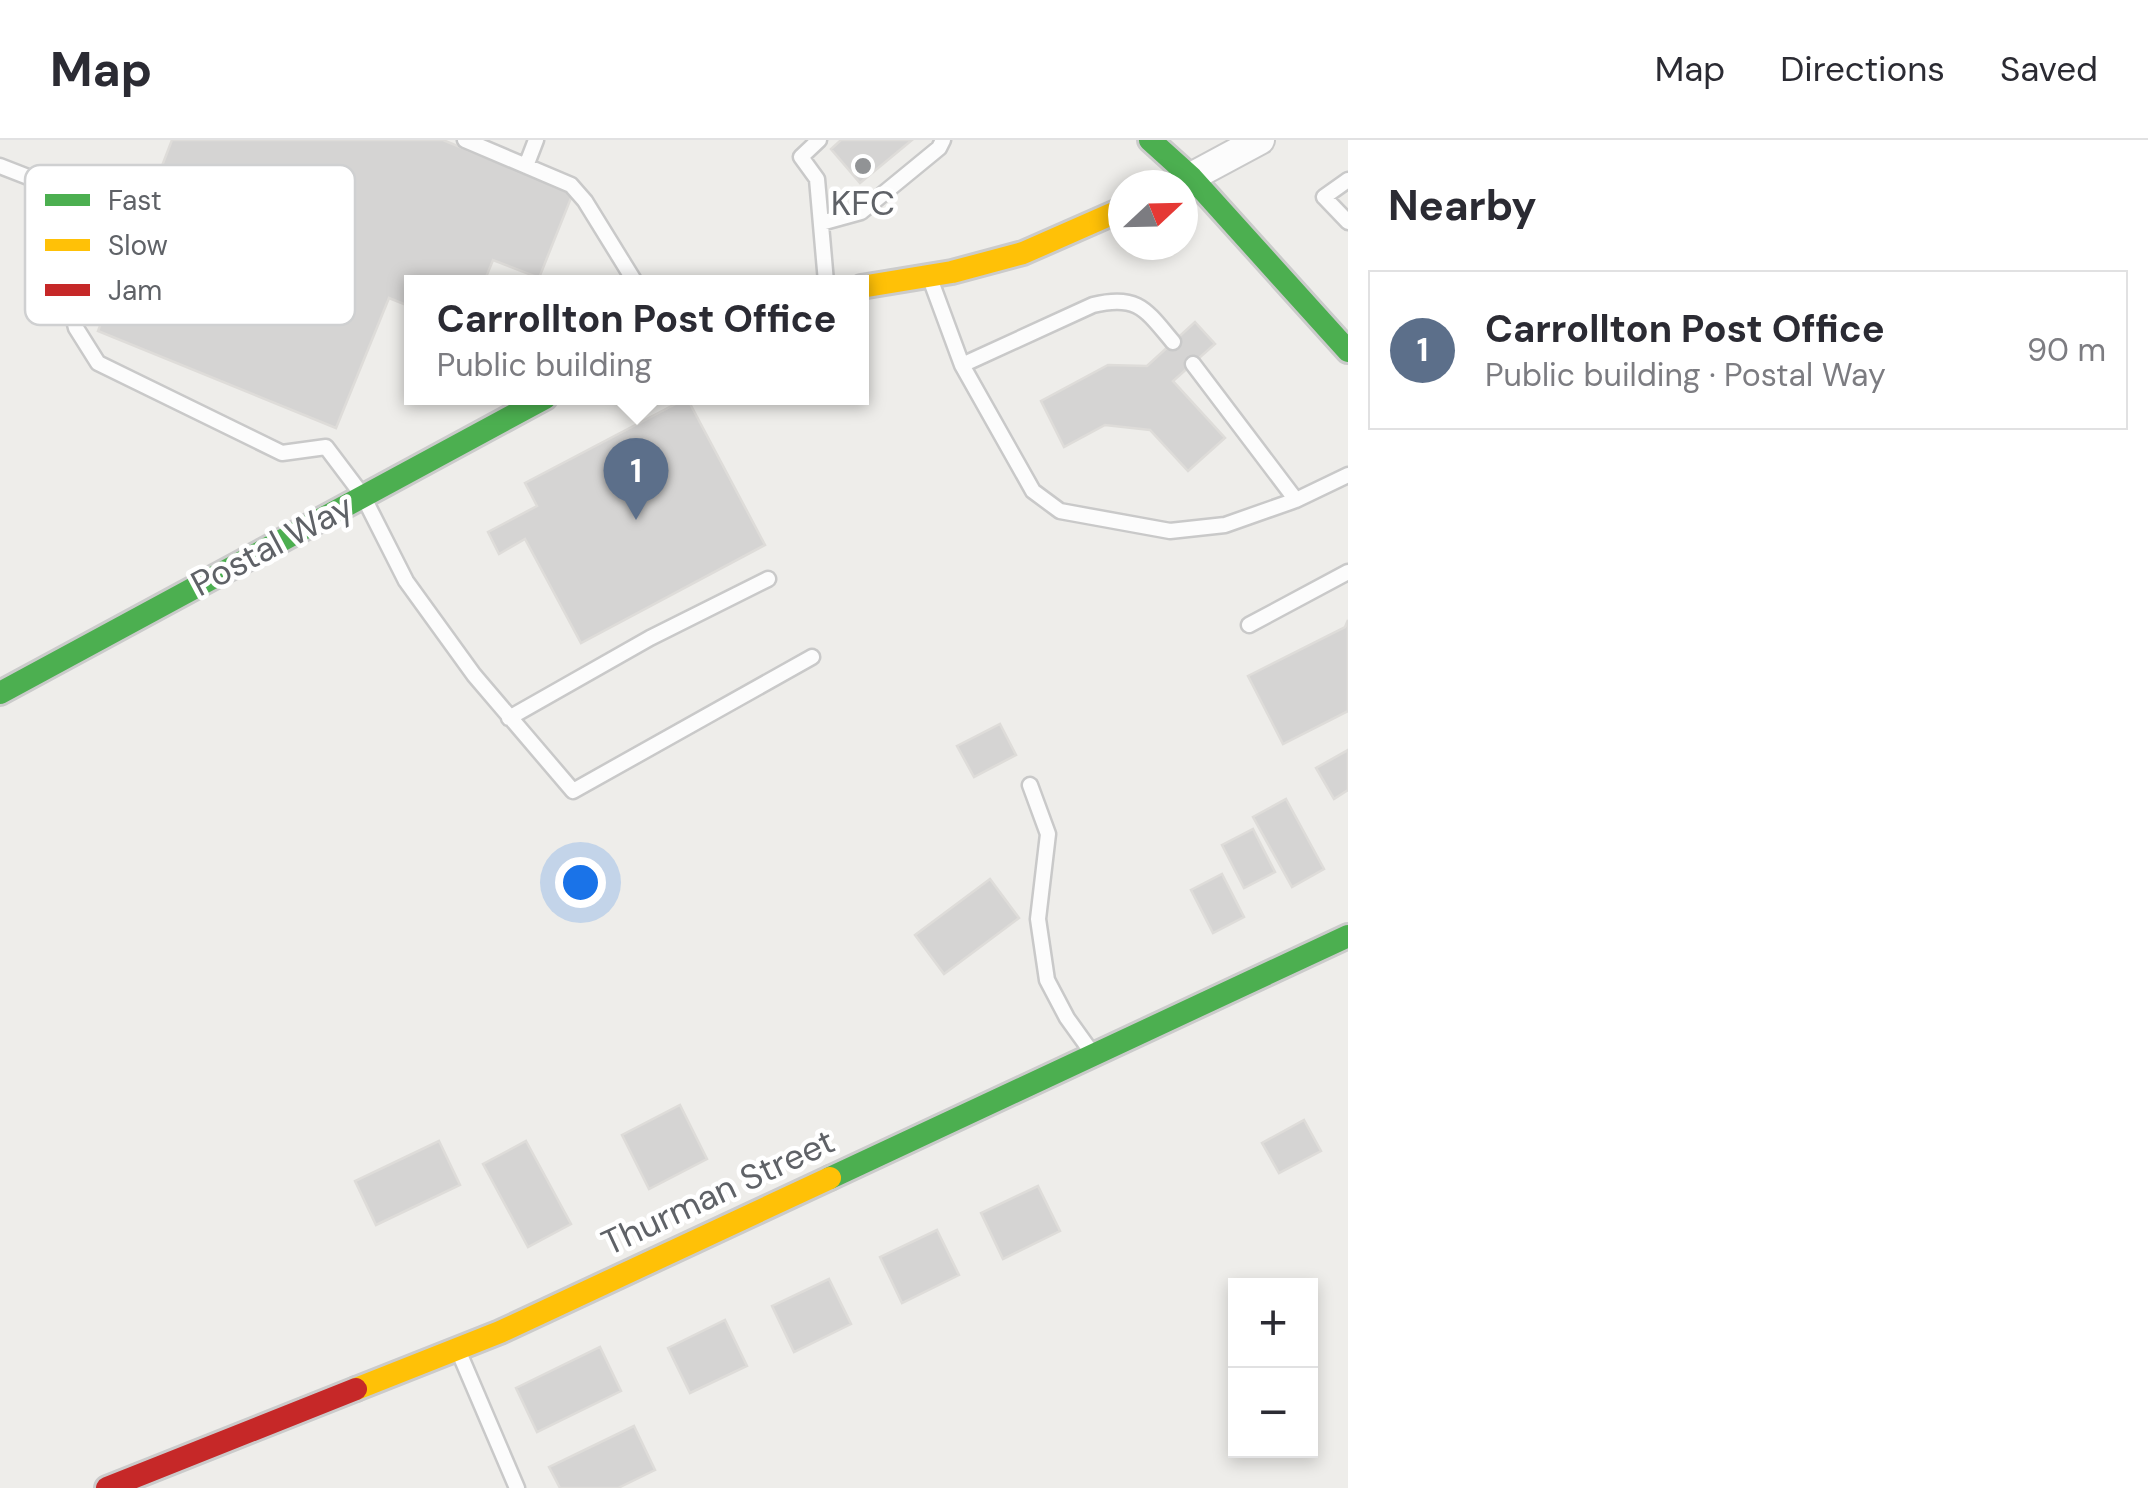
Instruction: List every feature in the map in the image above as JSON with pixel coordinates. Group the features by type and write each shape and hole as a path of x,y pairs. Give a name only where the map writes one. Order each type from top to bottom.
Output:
{"street":[{"path":"1150,140 1175,170"},
{"path":"1198,175 1260,140"},
{"path":"1198,195 1348,351"},
{"path":"869,286 1023,253 1108,216"},
{"name":"Postal Way","path":"0,694 532,405"},
{"name":"Thurman Street","path":"107,1488 500,1332 1348,936"}],"lane":[{"path":"465,140 571,185 586,201 631,275"},
{"path":"526,166 536,140"},
{"path":"819,140 801,157 817,179 825,275"},
{"path":"820,223 861,212 944,140"},
{"path":"0,166 25,176"},
{"path":"1348,180 1324,197 1348,222"},
{"path":"929,276 962,365 1033,491 1060,512 1170,531 1225,525 1296,500 1348,475"},
{"path":"962,365 1093,304 1127,300 1143,308 1173,342"},
{"path":"75,325 98,363 282,454 326,447 363,496 406,580 509,718 573,790 812,657"},
{"path":"1193,364 1296,500"},
{"path":"1249,625 1348,572"},
{"path":"509,718 650,638 768,579"},
{"path":"1030,784 1048,834 1038,919 1047,980 1093,1055"},
{"path":"458,1349 517,1488"}],"building":[{"path":"172,140 443,140 573,193 540,275 493,260 487,275 404,275 404,304 389,298 336,428 98,331 100,325 355,325 355,165 162,165"},
{"name":"KFC","path":"841,140 912,140 860,183 831,149"},
{"path":"1195,322 1215,344 1173,381 1225,438 1188,471 1150,430 1105,425 1064,447 1041,401 1108,365 1147,366"},
{"path":"674,405 691,405 765,545 581,643 525,539 499,554 488,532 537,506 525,483"},
{"path":"1348,620 1348,711 1283,744 1248,676 1345,627"},
{"path":"1000,724 1016,755 974,777 957,746"},
{"path":"1348,750 1348,790 1334,799 1316,768"},
{"path":"1286,799 1324,869 1292,887 1253,817"},
{"path":"1253,829 1275,872 1244,888 1222,845"},
{"path":"1222,874 1244,917 1213,933 1191,890"},
{"path":"990,879 1019,918 944,974 915,935"},
{"path":"680,1105 707,1159 649,1189 622,1135"},
{"path":"1304,1120 1321,1151 1279,1173 1262,1143"},
{"path":"439,1141 460,1185 376,1225 355,1181"},
{"path":"526,1141 571,1224 528,1247 483,1164"},
{"path":"1038,1186 1060,1231 1003,1259 981,1213"},
{"path":"937,1230 959,1275 902,1303 880,1257"},
{"path":"829,1279 851,1324 794,1352 772,1306"},
{"path":"725,1320 747,1366 690,1393 668,1348"},
{"path":"600,1347 621,1391 537,1432 516,1388"},
{"path":"634,1426 655,1470 618,1488 560,1488 549,1467"}],"traffic: fast":[{"path":"1150,140 1192,178 1348,351"},
{"path":"0,693 532,405"},
{"path":"830,1178 1348,936"}],"traffic: slow":[{"path":"869,286 952,272 1023,253 1108,216"},
{"path":"356,1389 500,1332 830,1178"}],"traffic: jam":[{"path":"107,1488 356,1389"}],"place":[{"name":"KFC","path":"863,166"},
{"name":"Carrollton Post Office","path":"636,520"}]}
